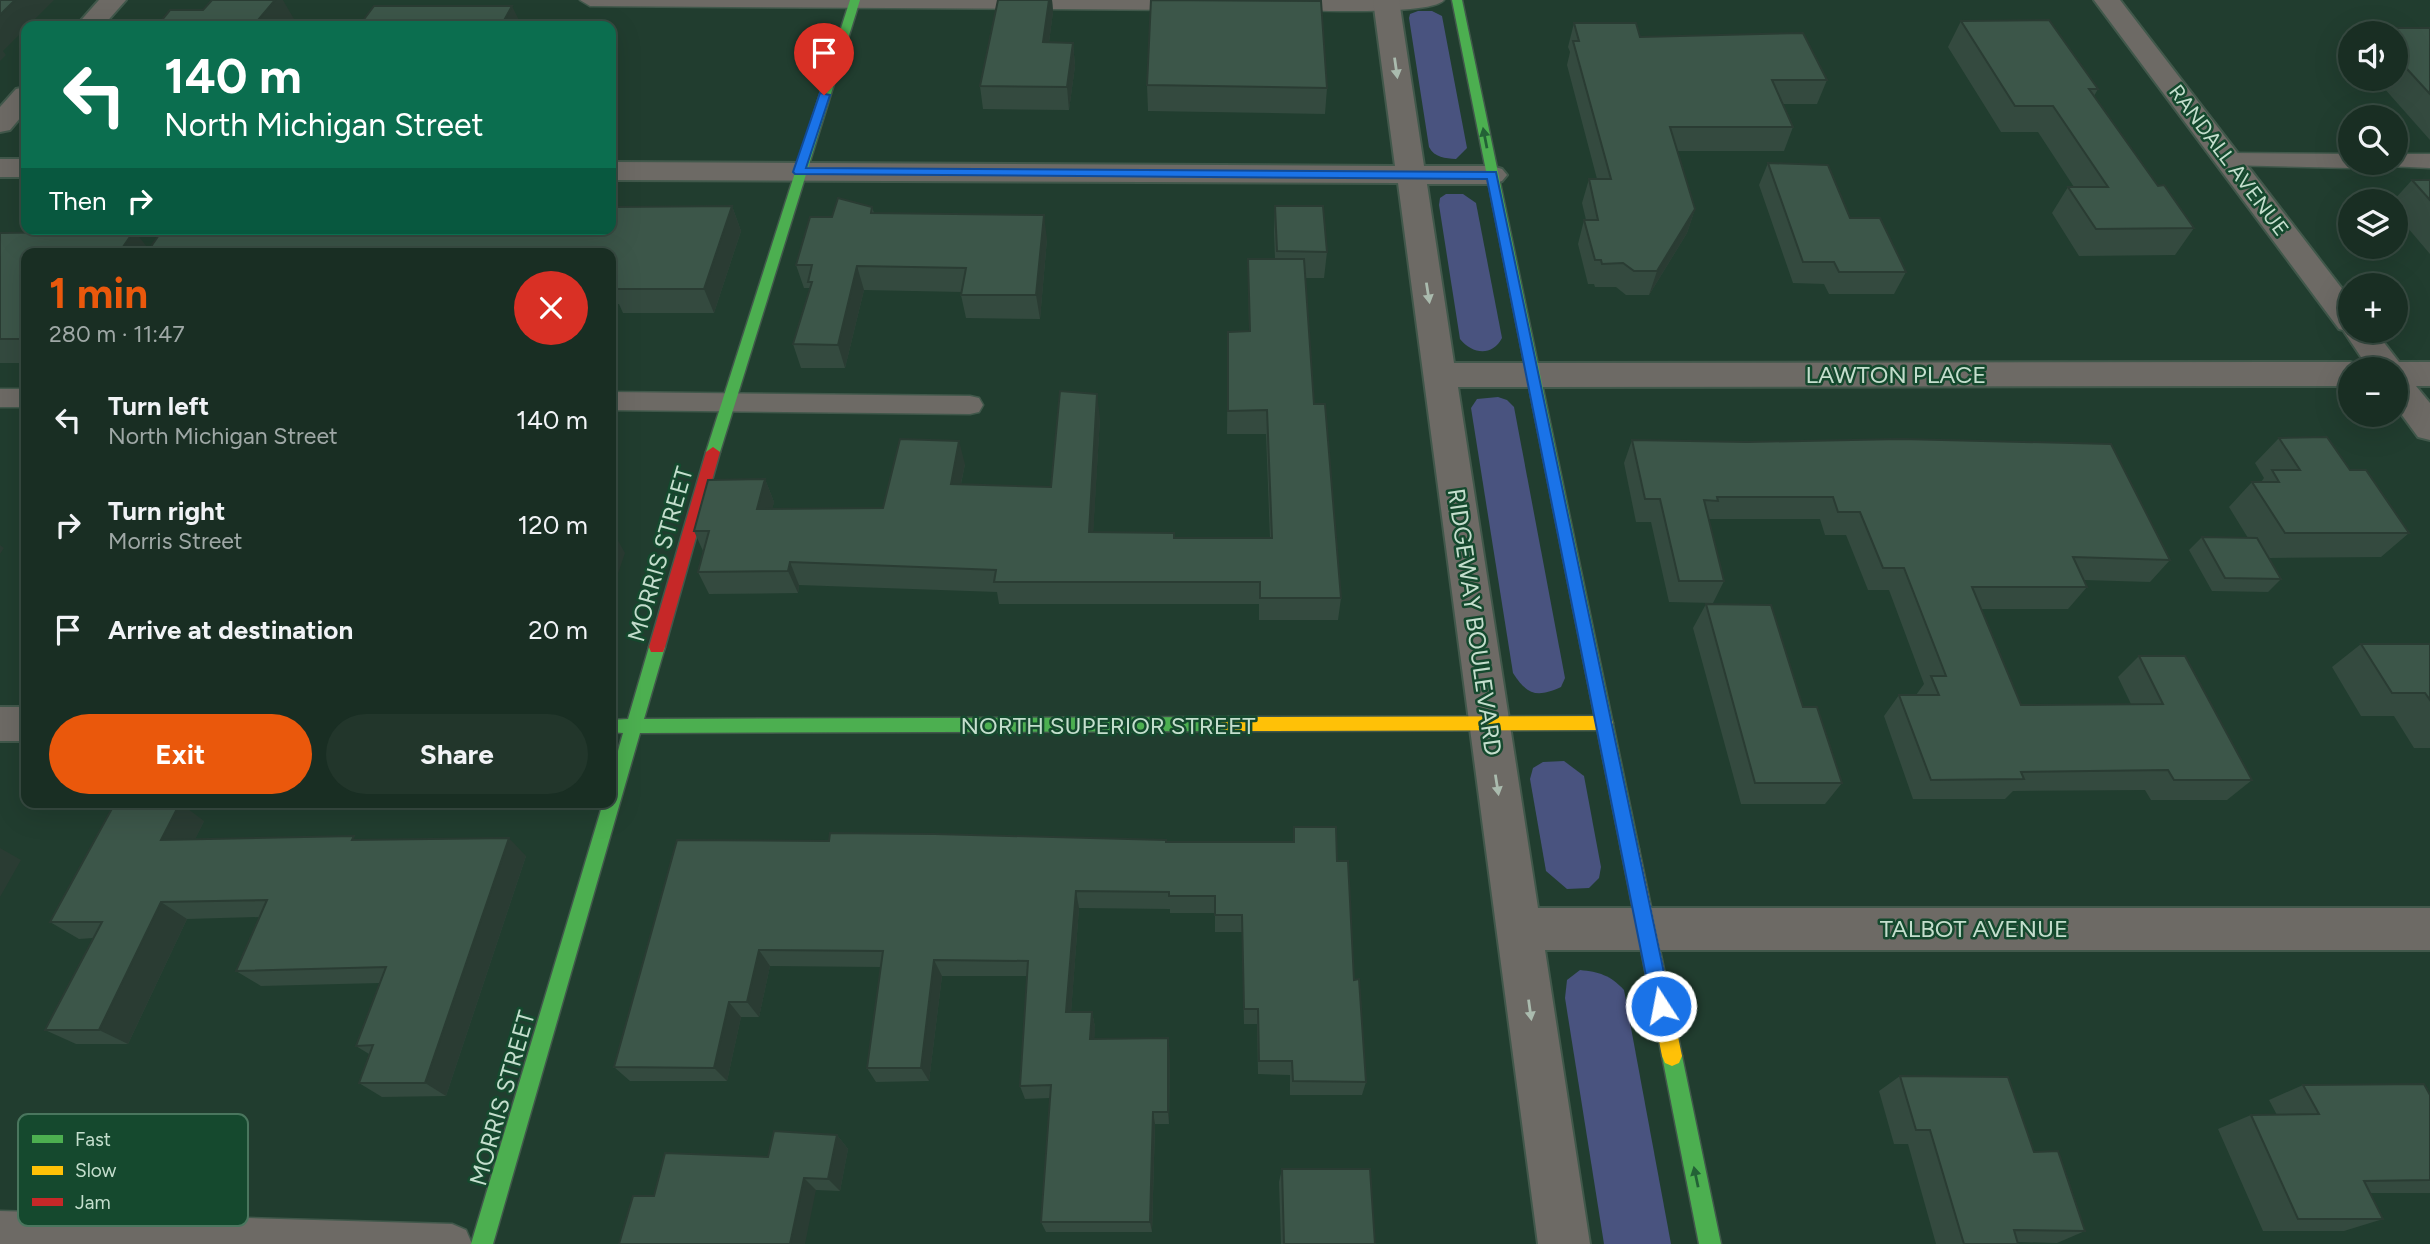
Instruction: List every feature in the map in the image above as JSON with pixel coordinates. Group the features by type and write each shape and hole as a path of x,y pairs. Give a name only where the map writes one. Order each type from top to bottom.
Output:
{"street":[{"path":"94,21 113,0"},
{"path":"1457,0 1710,1244"},
{"name":"RANDALL AVENUE","path":"2107,0 2231,160 2338,305"},
{"name":"MORRIS STREET","path":"616,790 727,401 855,1"},
{"name":"RIDGEWAY BOULEVARD","path":"1387,3 1564,1244"},
{"path":"0,124 21,101"},
{"path":"0,168 21,168"},
{"path":"616,171 1492,175"},
{"name":"LAWTON PLACE","path":"1441,375 2338,374"},
{"path":"2408,374 2430,374"},
{"path":"2408,399 2430,428"},
{"name":"NORTH SUPERIOR STREET","path":"616,726 1605,723"},
{"path":"0,724 21,724"},
{"name":"MORRIS STREET","path":"482,1244 611,808"},
{"name":"TALBOT AVENUE","path":"1519,929 2430,929"}],"lane":[{"path":"590,0 1211,4"},
{"path":"1265,4 1434,0"},
{"path":"2231,160 2338,161"},
{"path":"2408,161 2430,161"},
{"path":"0,398 21,398"},
{"path":"616,401 970,405"},
{"path":"0,1231 452,1244"}],"shaded area":[{"path":"1432,11 1442,16 1467,148 1456,159 1437,155 1429,147 1409,18 1410,14"},
{"path":"1446,194 1463,194 1476,203 1502,338 1487,351 1470,348 1460,339 1439,205 1440,198"},
{"path":"1498,397 1507,400 1514,407 1565,678 1561,687 1545,693 1528,690 1513,673 1471,408 1477,399"},
{"path":"1564,761 1584,776 1601,867 1599,878 1589,888 1567,889 1546,871 1530,779 1533,768 1543,762"},
{"path":"1580,970 1604,975 1624,990 1671,1244 1604,1244 1565,998 1567,980"}],"building":[{"path":"0,0 15,0 0,15"},
{"path":"212,0 275,0 257,21 161,21 170,10 203,10"},
{"path":"998,0 1049,0 1043,42 1073,43 1067,87 980,86"},
{"path":"1151,0 1321,1 1327,88 1147,85"},
{"path":"374,6 512,6 504,21 363,21"},
{"path":"2049,20 2098,89 2089,89 2158,186 2164,185 2194,228 2096,229 2068,187 2108,187 2053,106 2015,106 1961,21"},
{"path":"1574,23 1636,23 1640,37 1803,33 1827,80 1772,80 1793,127 1670,127 1695,209 1657,271 1634,271 1623,263 1602,264 1601,260 1595,260 1584,220 1598,220 1589,179 1611,179 1573,41 1579,41"},
{"path":"2408,28 2430,28 2430,94 2408,70"},
{"path":"1768,163 1828,165 1850,218 1880,218 1906,272 1839,272 1834,262 1803,262"},
{"path":"2412,180 2430,180 2430,200"},
{"path":"838,198 872,207 871,213 1044,215 1036,295 961,295 966,268 857,266 838,345 793,344 812,282 808,282 812,265 796,265 810,217 832,217"},
{"path":"732,206 704,289 616,289 616,248 150,248 159,235 616,235 616,207"},
{"path":"1275,206 1323,206 1327,252 1277,251"},
{"path":"0,233 131,235 122,248 21,248 21,339 0,339"},
{"path":"1248,259 1304,259 1314,404 1325,404 1341,598 1260,598 1260,582 994,582 996,570 790,562 788,571 698,572 709,531 694,531 708,480 765,479 757,509 883,508 900,439 959,441 951,484 1051,487 1060,391 1097,394 1089,532 1174,533 1174,538 1272,538 1267,410 1228,411 1228,332 1250,331"},
{"path":"2327,437 2350,470 2366,470 2409,533 2285,533 2252,482 2279,482 2272,470 2300,470 2279,438"},
{"path":"1901,439 2111,444 2170,560 2073,557 2087,587 1972,587 2021,705 2163,704 2139,656 2185,656 2252,780 2174,780 2168,770 2021,772 2024,779 1931,780 1899,695 1939,695 1931,676 1946,676 1904,568 1883,568 1860,512 1838,512 1833,497 1717,497 1718,501 1704,500 1724,581 1679,581 1660,499 1645,499 1632,440 1747,442"},
{"path":"2202,537 2257,538 2281,579 2225,578"},
{"path":"1706,604 1771,605 1803,707 1817,707 1842,783 1755,783"},
{"path":"2361,644 2430,644 2430,700 2425,693 2392,693"},
{"path":"112,808 177,808 161,840 354,836 352,840 509,838 425,1083 359,1083 373,1045 356,1046 386,967 236,971 267,900 161,902 99,1030 45,1030 102,922 50,922"},
{"path":"1294,827 1336,827 1337,861 1348,861 1354,980 1359,979 1366,1082 1293,1081 1292,1061 1259,1061 1258,1009 1244,1009 1242,915 1215,915 1215,896 1169,896 1169,892 1076,891 1066,1012 1092,1012 1090,1039 1168,1038 1168,1112 1153,1112 1150,1222 1041,1222 1051,1085 1020,1086 1028,961 934,960 921,1068 867,1068 883,951 759,950 747,1002 729,1002 714,1068 614,1067 677,840 829,841 830,833 1166,842 1294,842"},
{"path":"1900,1076 2008,1077 2034,1152 2058,1151 2085,1231 2014,1230 2018,1244 1964,1244 1930,1130 1916,1130"},
{"path":"2424,1084 2430,1095 2430,1180 2364,1181 2383,1219 2298,1219 2251,1115 2319,1114 2303,1085"},
{"path":"774,1131 837,1135 828,1179 804,1178 790,1244 619,1244 633,1196 654,1196 665,1153 768,1157"},
{"path":"1282,1169 1370,1169 1375,1244 1284,1244"}],"traffic: fast":[{"path":"713,452 855,0"},
{"path":"1457,0 1630,849"},
{"path":"616,787 657,647"},
{"path":"616,726 1229,724"},
{"path":"482,1244 610,808"},
{"path":"1672,1056 1710,1244"}],"traffic: slow":[{"path":"1229,724 1605,723"},
{"path":"1630,849 1672,1056"}],"traffic: jam":[{"path":"657,647 713,452"}],"route":[{"path":"824,95 799,172 1492,175 1661,1006"}]}
